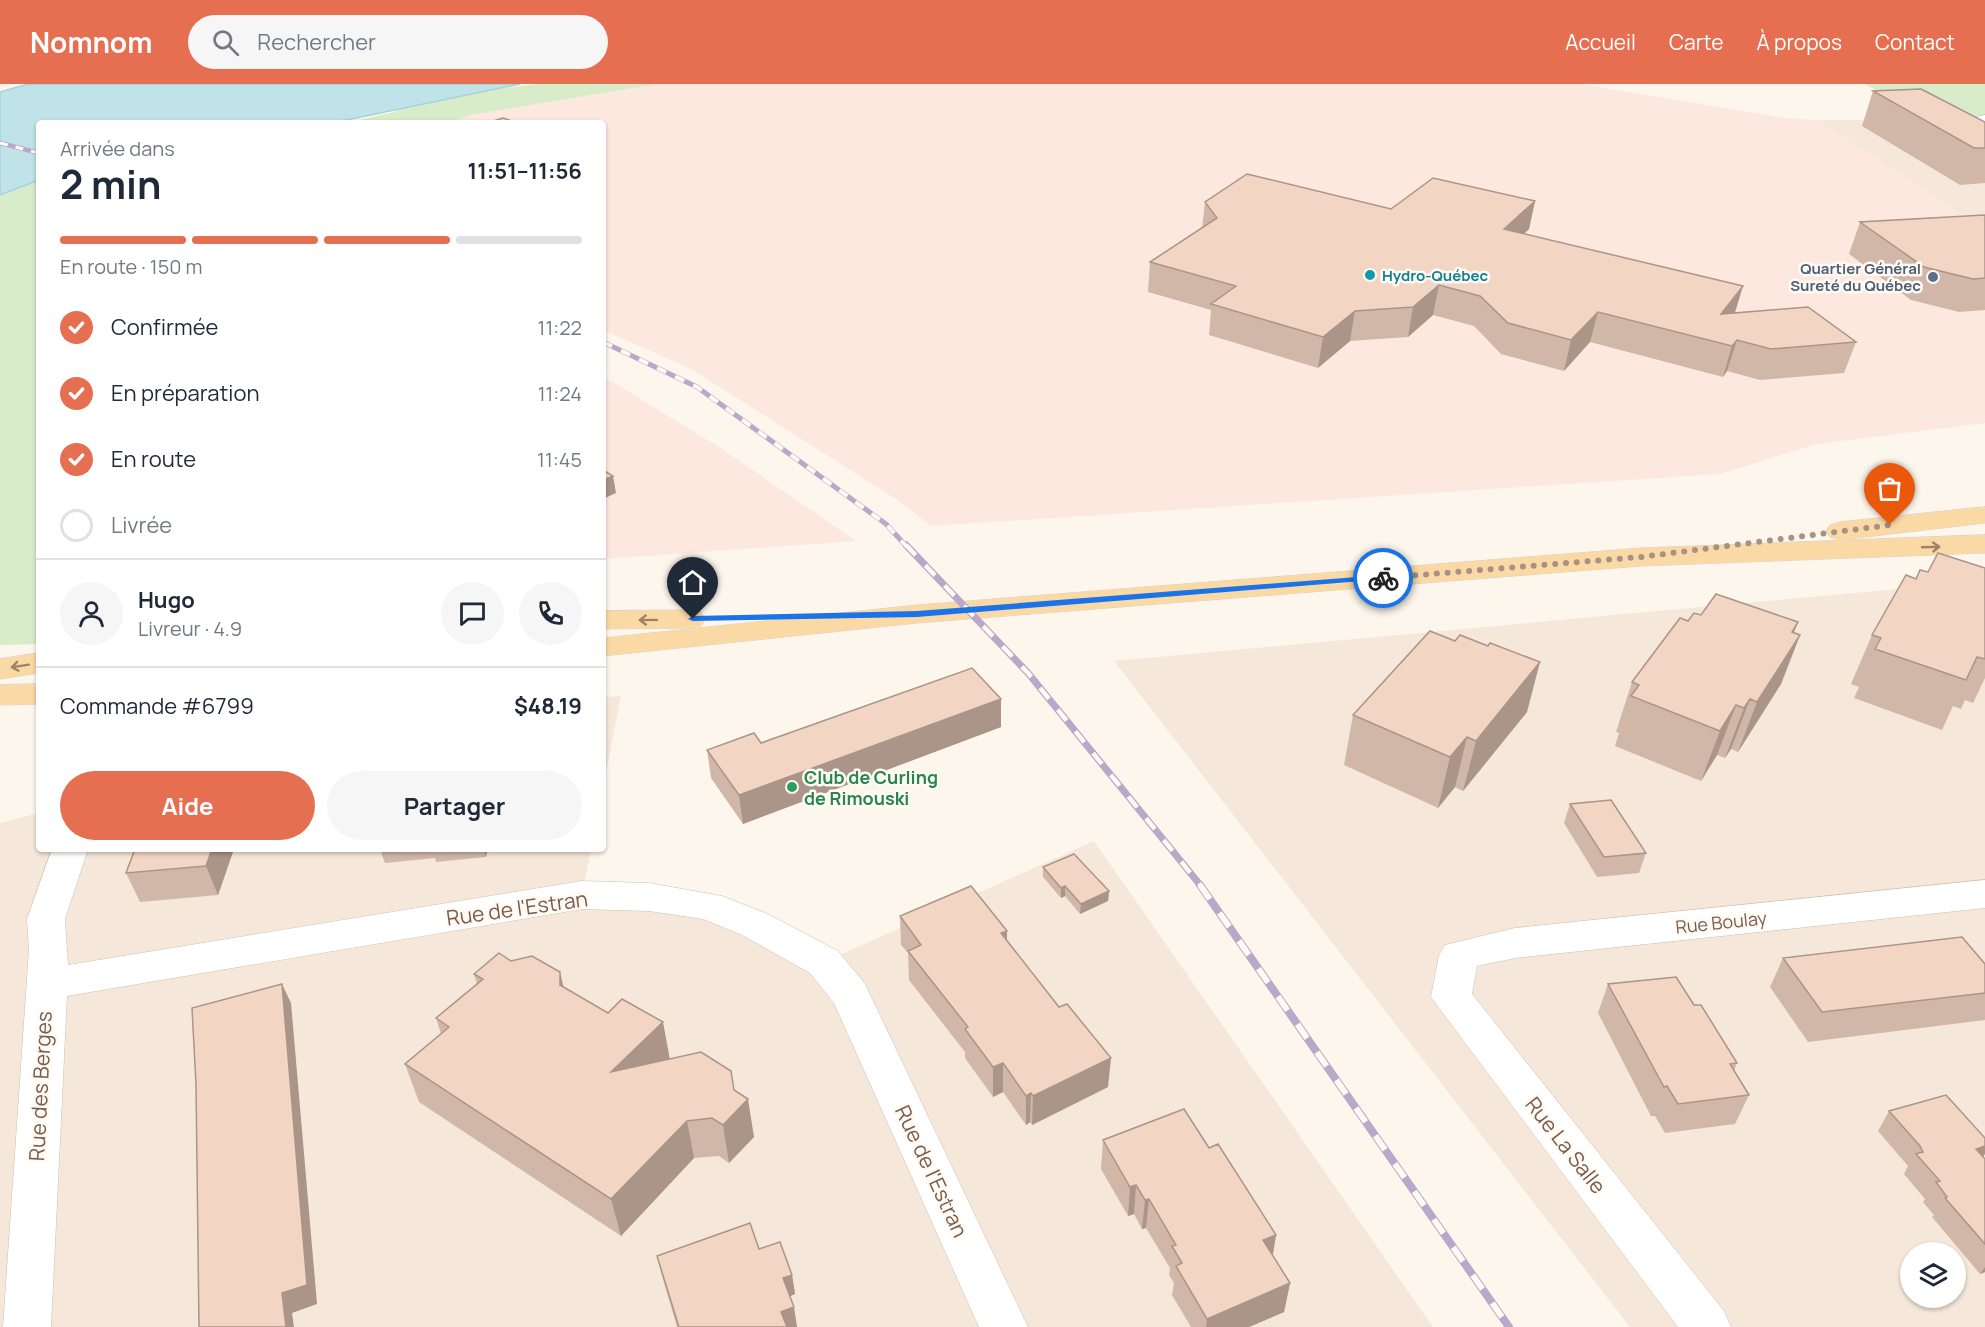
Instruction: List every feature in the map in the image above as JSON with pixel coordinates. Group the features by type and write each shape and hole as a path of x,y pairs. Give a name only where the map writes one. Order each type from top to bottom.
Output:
{"main road":[{"path":"1641,557 1985,515"},
{"path":"606,647 917,614 1641,557 1985,544"},
{"path":"606,621 917,614"},
{"path":"0,669 36,663"},
{"path":"0,695 36,694"}],"street":[{"path":"1985,120 1968,124 1967,130 1985,139"},
{"name":"Rue des Berges","path":"27,1327 49,950 46,919 69,852"},
{"name":"Rue Boulay","path":"1459,955 1515,943 1985,894"},
{"name":"Rue de l'Estran","path":"46,984 582,895 649,897 709,906 754,924 824,962 851,995 1004,1327"},
{"name":"Rue La Salle","path":"1459,955 1451,997 1707,1327"}],"shaded area":[{"path":"658,84 1581,84 1786,118 1816,120 1985,230 1985,423 1817,444 1720,474 931,526 896,499 691,369 606,331 606,120 456,120 471,115"},
{"path":"1816,120 1985,120 1985,230"},
{"path":"606,378 722,449 856,541 606,559"},
{"path":"1985,581 1985,1327 1630,1327 1114,661"},
{"path":"621,696 606,773 606,697"},
{"path":"36,814 36,852 590,852 582,895 649,897 824,962 1094,841 1433,1327 0,1327 0,823"}],"green space":[{"path":"539,84 658,84 471,115 456,120 359,120 394,112 426,97"},
{"path":"1865,84 1985,84 1985,115 1963,116 1906,107"},
{"path":"36,181 36,644 0,645 0,195"}],"water":[{"path":"28,84 520,84 346,120 36,120 36,181 0,195 0,92"}],"building":[{"path":"1921,89 1985,122 1985,148 1974,148 1873,91"},
{"name":"Hydro-Québec","path":"1247,174 1391,209 1433,178 1535,201 1504,229 1743,286 1721,314 1808,307 1856,342 1771,349 1737,340 1732,346 1598,312 1571,340 1508,323 1480,296 1439,285 1413,307 1355,311 1323,337 1211,304 1236,286 1150,262 1217,218 1205,202"},
{"path":"1985,215 1985,278 1973,279 1924,267 1860,222"},
{"path":"606,472 613,476 606,479"},
{"path":"1938,553 1985,568 1985,659 1977,657 1966,680 1875,649 1881,638 1872,635 1906,575 1916,579 1920,570 1928,572"},
{"path":"1716,594 1798,622 1792,632 1800,635 1757,702 1750,699 1744,708 1736,705 1720,731 1631,696 1639,685 1632,682 1680,618 1688,621 1694,613 1701,615"},
{"path":"1430,631 1455,641 1460,635 1488,646 1490,643 1540,662 1476,741 1467,737 1450,757 1353,715"},
{"path":"972,668 1001,699 739,795 707,750 754,733 761,743"},
{"path":"1611,800 1646,853 1604,857 1570,804"},
{"path":"134,852 211,852 206,866 126,873"},
{"path":"1074,854 1109,891 1081,904 1065,886 1061,888 1043,867"},
{"path":"971,886 1007,931 1001,933 1059,1007 1067,1004 1111,1058 1033,1096 1031,1093 1026,1096 1003,1063 993,1067 965,1029 968,1027 908,951 921,945 900,916"},
{"path":"1962,937 1985,964 1985,993 1822,1012 1783,958"},
{"path":"499,953 511,961 532,956 560,972 560,985 608,1013 622,999 663,1022 611,1072 701,1052 731,1071 734,1090 748,1099 723,1125 712,1118 687,1121 611,1199 405,1064 449,1027 436,1018 483,979 474,974"},
{"path":"1676,977 1694,1005 1701,1005 1737,1063 1730,1064 1749,1095 1678,1104 1667,1086 1664,1087 1608,984"},
{"path":"282,984 307,1285 282,1293 286,1327 199,1327 196,1084 192,1008"},
{"path":"1946,1095 1985,1138 1985,1146 1976,1149 1985,1159 1985,1244 1945,1198 1947,1197 1936,1182 1940,1181 1916,1154 1923,1152 1920,1146 1889,1111"},
{"path":"1184,1109 1209,1148 1218,1144 1276,1235 1263,1240 1290,1283 1207,1319 1176,1266 1182,1263 1172,1246 1176,1245 1149,1199 1145,1200 1136,1185 1130,1187 1103,1140"},
{"path":"750,1223 759,1249 780,1242 792,1275 783,1278 794,1307 781,1312 787,1327 679,1327 657,1256"}],"railway":[{"path":"0,143 36,152"},
{"path":"606,343 697,387 886,524 907,547"},
{"path":"906,545 1028,673 1201,886"},
{"path":"1200,885 1509,1327"}],"way so far":[{"path":"1383,578 1641,557 1890,525"}],"place":[{"name":"Hydro-Québec","path":"1370,275"},
{"name":"Quartier Général Sureté du Québec","path":"1933,277"},
{"name":"Club de Curling de Rimouski","path":"792,787"}],"route":[{"path":"693,619 917,614 1383,578"}]}
